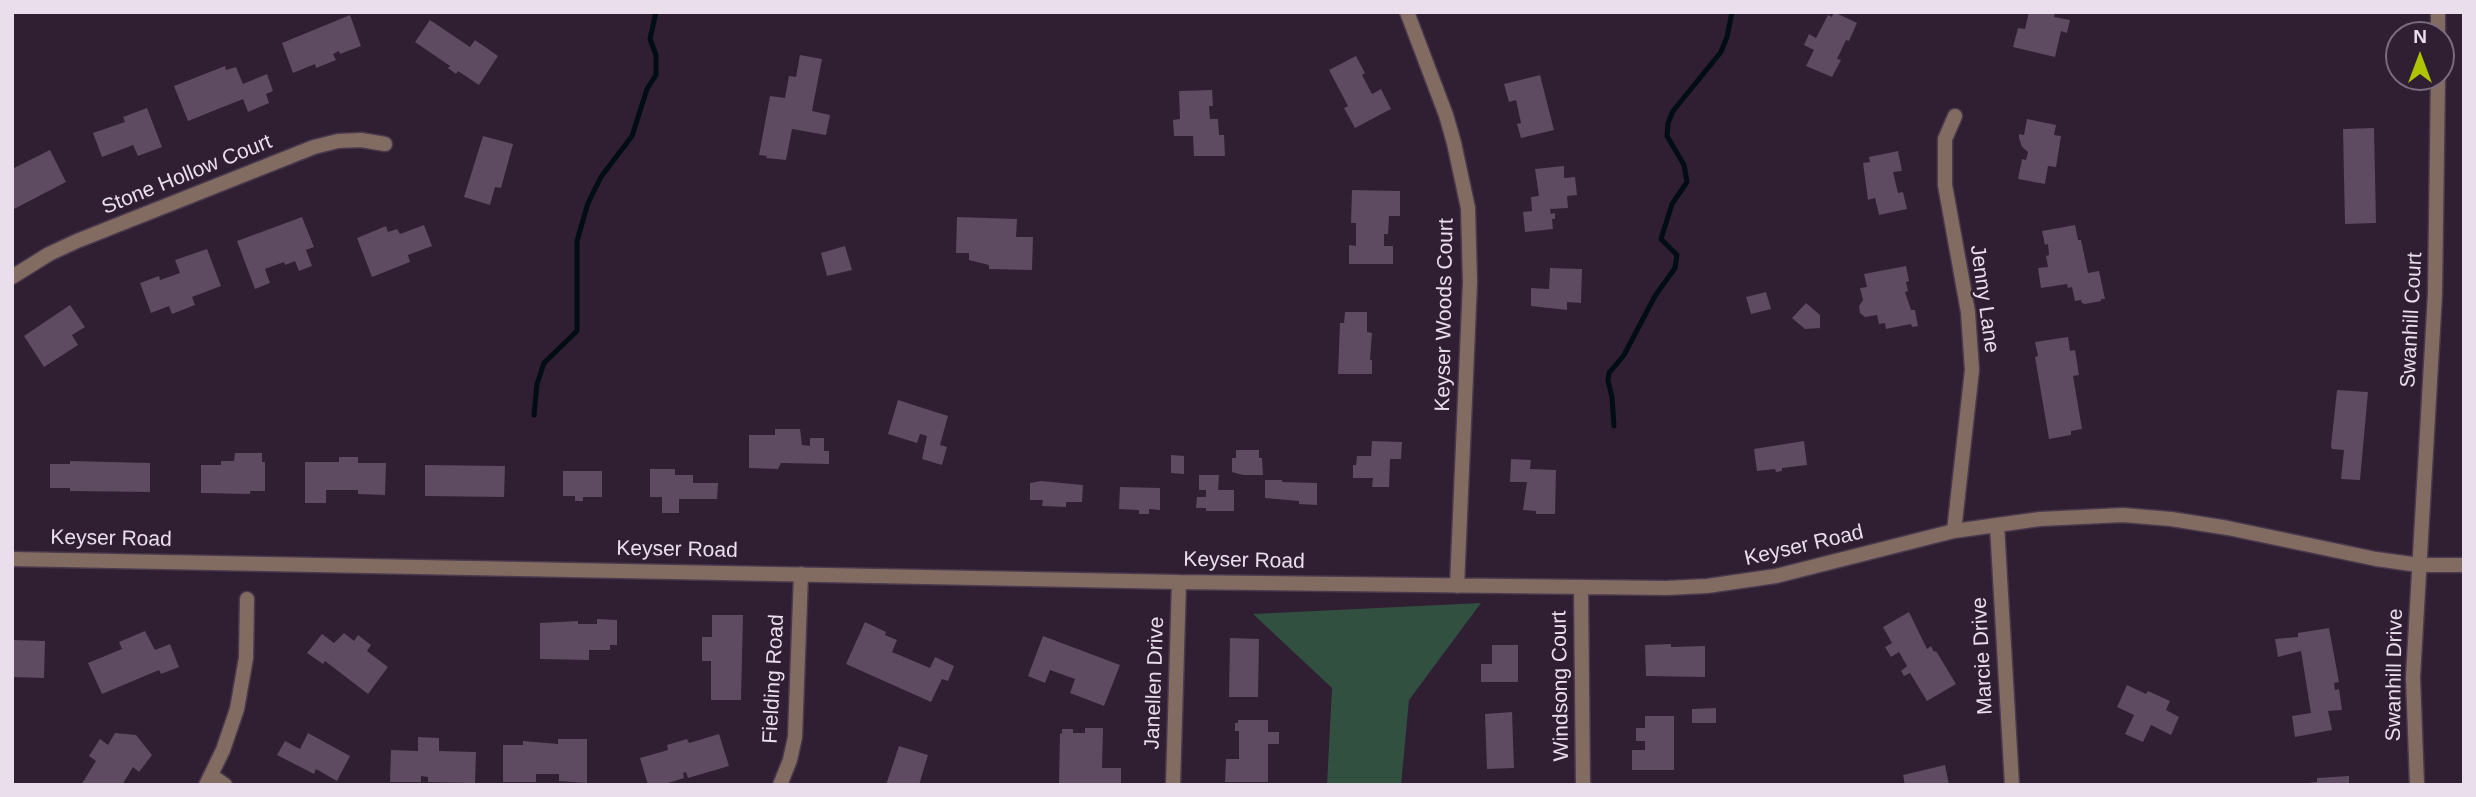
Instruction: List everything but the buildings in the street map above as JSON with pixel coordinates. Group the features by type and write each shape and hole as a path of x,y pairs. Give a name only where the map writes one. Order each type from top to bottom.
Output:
{"street":[{"name":"Keyser Woods Court","path":"1407,12 1446,116 1468,208 1470,282 1457,586"},
{"name":"Swanhill Court","path":"2419,565 2435,294 2438,91"},
{"name":"Jenny Lane","path":"1954,531 1972,370 1968,312 1945,185 1945,139 1955,116"},
{"name":"Stone Hollow Court","path":"12,277 49,254 77,241 314,147 338,141 361,140 386,145"},
{"name":"Keyser Road","path":"12,559 1179,582 1666,588 1742,582 1814,568 1954,531 2077,516 2123,515 2228,528 2376,559 2419,565 2464,565"},
{"name":"Marcie Drive","path":"1997,525 2012,785"},
{"name":"Swanhill Drive","path":"2417,785 2413,677 2419,565"},
{"name":"Fielding Road","path":"780,785 790,760 794,737 801,574"},
{"name":"Janellen Drive","path":"1173,785 1179,582"},
{"name":"Windsong Court","path":"1581,587 1583,785"},
{"path":"225,785 209,780 231,728 242,688 246,658 247,598"}],"green space":[{"path":"1481,603 1409,700 1401,785 1327,785 1332,688 1253,614"}],"waterway":[{"path":"534,415 537,384 544,363 577,331 577,241 588,203 601,177 632,136 647,89 656,75 656,55 650,39 656,12"},
{"path":"1614,426 1609,373 1624,355 1655,296 1675,268 1677,255 1661,239 1672,204 1687,182 1684,165 1667,136 1668,123 1673,111 1721,52 1732,12"}]}
